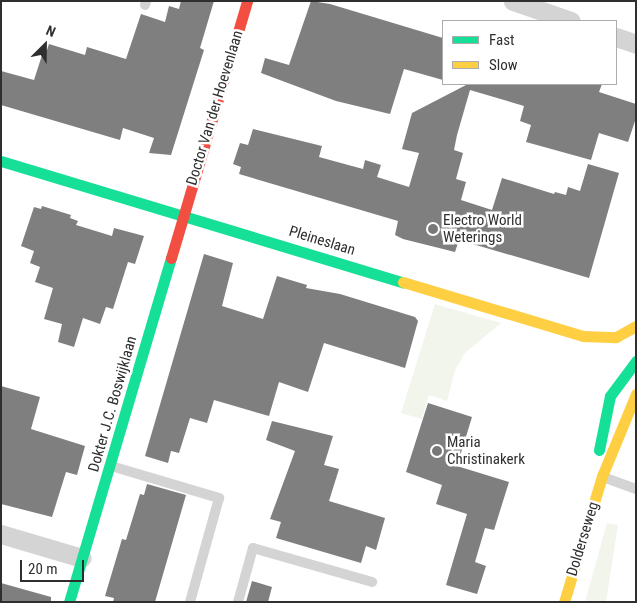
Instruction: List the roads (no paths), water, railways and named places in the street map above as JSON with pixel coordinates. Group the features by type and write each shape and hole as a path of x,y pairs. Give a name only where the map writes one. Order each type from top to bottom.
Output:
{"street":[{"name":"Doctor Van der Hoevenlaan","path":"183,215 247,1"},
{"path":"514,1 568,20"},
{"path":"617,37 636,44"},
{"name":"Pleineslaan","path":"1,161 583,336 616,337 635,329"},
{"name":"Dokter J.C. Boswijklaan","path":"69,602 111,466 183,215"},
{"name":"Dolderseweg","path":"602,476 599,449 610,396 636,362"},
{"name":"Dolderseweg","path":"564,602 602,476 636,394"},
{"path":"1,534 82,558"}],"lane":[{"path":"111,466 219,498 190,602"},
{"path":"602,476 636,489"},
{"path":"238,602 253,548 372,582"}],"place":[{"name":"Electro World Weterings","path":"433,229"},
{"name":"Maria Christinakerk","path":"437,451"}]}
